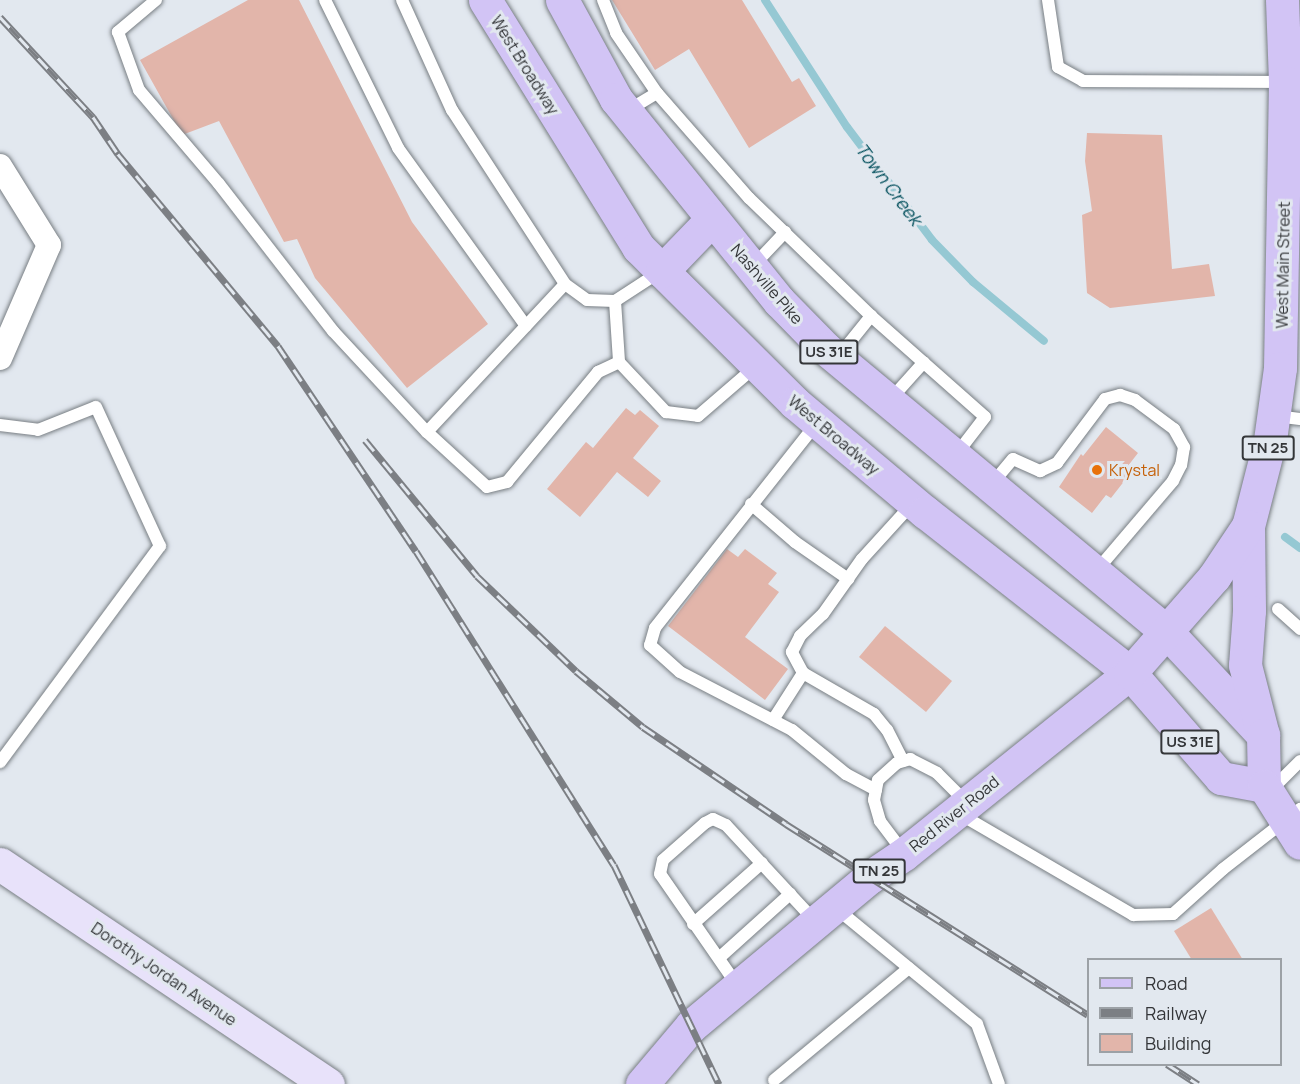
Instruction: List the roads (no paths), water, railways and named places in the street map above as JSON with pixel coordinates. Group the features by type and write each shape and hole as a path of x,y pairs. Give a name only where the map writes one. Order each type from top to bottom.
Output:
{"main road":[{"name":"West Broadway","path":"485,0 638,247 818,422 913,502 1130,673 1221,778 1284,810"},
{"name":"West Main Street","path":"1248,526 1287,417 1285,368 1292,237 1282,0"},
{"name":"Nashville Pike","path":"566,2 626,111 752,268 837,359 1167,632"},
{"path":"662,271 712,219"},
{"path":"1248,526 1250,611 1245,665 1284,810"},
{"name":"Red River Road","path":"642,1084 691,1026 827,916 870,877 904,854 1130,673 1214,577 1248,526"},
{"name":"US 31E","path":"1167,632 1263,735"}],"street":[{"path":"0,166 49,245 0,358"},
{"name":"Dorothy Jordan Avenue","path":"0,864 328,1084"}],"lane":[{"path":"156,0 118,32 139,90 219,184 333,331 428,432 487,487 507,482 598,372 619,362"},
{"path":"325,0 399,148 526,326"},
{"path":"402,0 452,110 566,284 587,300 615,301 662,271"},
{"path":"603,0 616,33 657,93 749,198 871,316 985,417 954,457"},
{"path":"1048,0 1058,67 1083,81 1285,82"},
{"path":"626,111 657,93"},
{"path":"752,268 785,232"},
{"path":"428,432 566,284"},
{"path":"615,301 619,362 666,412 698,416 757,365"},
{"path":"837,359 871,316"},
{"path":"889,401 924,362"},
{"path":"990,486 1014,459 1040,471 1057,463 1105,399 1120,395 1135,400 1174,429 1184,447 1181,465 1173,481 1095,572"},
{"path":"0,426 38,430 96,407 160,546 0,762"},
{"path":"818,422 655,628 650,645 680,672 792,730 846,774 876,790"},
{"path":"903,761 874,714 803,673 792,652 800,636 822,614 848,579 913,502"},
{"path":"751,504 795,542 848,579"},
{"path":"1278,609 1300,629"},
{"path":"773,720 803,673"},
{"path":"904,854 880,821 874,801 878,780 903,761 910,759 937,773 962,808 1133,915 1173,914 1284,810 1300,761"},
{"path":"739,987 663,882 659,867 705,823 719,820 790,894 909,968 977,1024 999,1084"},
{"path":"693,924 762,863"},
{"path":"718,958 790,894"},
{"path":"774,1080 909,968"}],"waterway":[{"name":"Town Creek","path":"765,0 847,127 932,240 973,282 1044,341"},
{"name":"Town Creek","path":"1285,537 1300,548"}],"railway":[{"path":"0,17 93,117 118,154 278,346 416,551 614,865 719,1084"},
{"path":"365,440 477,576 576,671 643,727 786,824 1087,1014"},
{"path":"1170,1066 1198,1084"}],"place":[{"name":"Krystal","path":"1097,470"}]}
